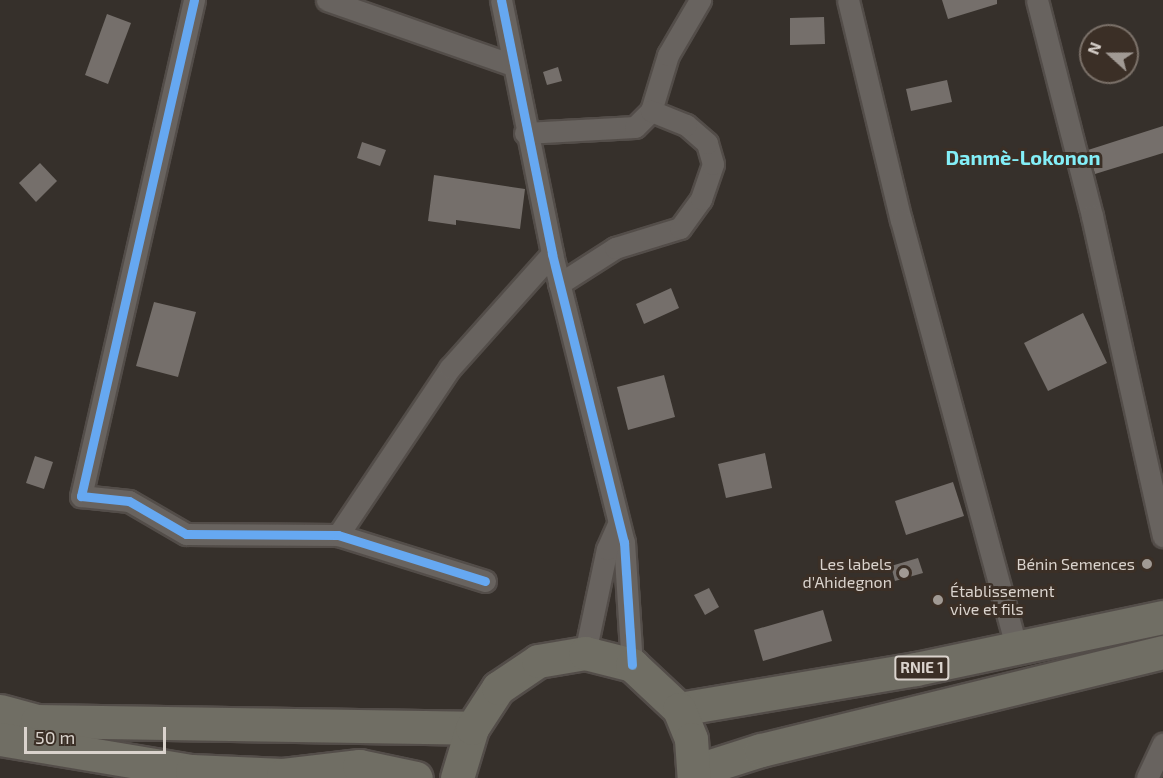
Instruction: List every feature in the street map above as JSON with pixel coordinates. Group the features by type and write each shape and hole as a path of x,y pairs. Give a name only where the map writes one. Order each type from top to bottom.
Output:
{"highway":[{"name":"RNIE 1","path":"679,709 1017,649 1163,617"},
{"name":"RNIE 1","path":"457,778 472,728 498,688 538,661 585,653 632,665 679,709 691,739 695,775 761,750 1163,652"},
{"path":"0,711 37,721 472,728"},
{"path":"0,739 193,775 283,775 359,766 416,778"}],"street":[{"path":"194,0 81,496 129,501 186,534 338,535 485,581"},
{"path":"327,0 513,65"},
{"path":"501,0 525,133 626,564 632,665"},
{"path":"525,133 635,127 651,111 668,55 700,0"},
{"path":"848,0 901,220 1017,649"},
{"path":"1037,0 1092,216 1163,536"},
{"path":"559,284 615,248 680,228 701,199 713,164 707,143 686,125 651,111"},
{"path":"338,535 450,368 552,254"},
{"path":"585,653 605,560 618,524"},
{"path":"0,702 37,721"},
{"path":"1147,778 1163,742"}],"building":[{"path":"942,0 997,0 997,4 948,19"},
{"path":"107,14 131,23 108,84 85,75"},
{"path":"824,17 825,44 790,45 790,18"},
{"path":"558,67 562,81 547,85 543,72"},
{"path":"947,80 952,102 911,111 906,89"},
{"path":"1163,126 1163,153 1095,174 1088,150"},
{"path":"362,142 386,150 380,166 357,158"},
{"path":"40,163 57,181 36,202 19,183"},
{"path":"434,175 525,189 520,229 456,220 456,225 428,221"},
{"path":"671,288 679,308 644,324 636,304"},
{"path":"154,302 196,312 178,377 136,366"},
{"path":"1083,313 1107,363 1048,391 1024,343"},
{"path":"664,375 675,417 628,430 617,387"},
{"path":"765,453 772,488 726,498 718,464"},
{"path":"35,456 53,462 44,489 26,483"},
{"path":"953,482 964,516 906,535 895,501"},
{"path":"918,558 923,573 895,581 891,566"},
{"path":"709,588 719,607 705,615 694,595"},
{"path":"823,610 832,641 763,661 754,630"}],"cycle path":[{"path":"194,0 81,496 129,501 186,534 338,535 485,581"},
{"path":"501,0 552,254 624,542 632,665"}],"place":[{"name":"Bénin Semences","path":"1147,564"},
{"name":"Les labels d'Ahidegnon","path":"904,573"},
{"name":"Établissement vive et fils","path":"938,600"}],"district":[{"name":"Danmè-Lokonon","path":"1023,157"}]}
